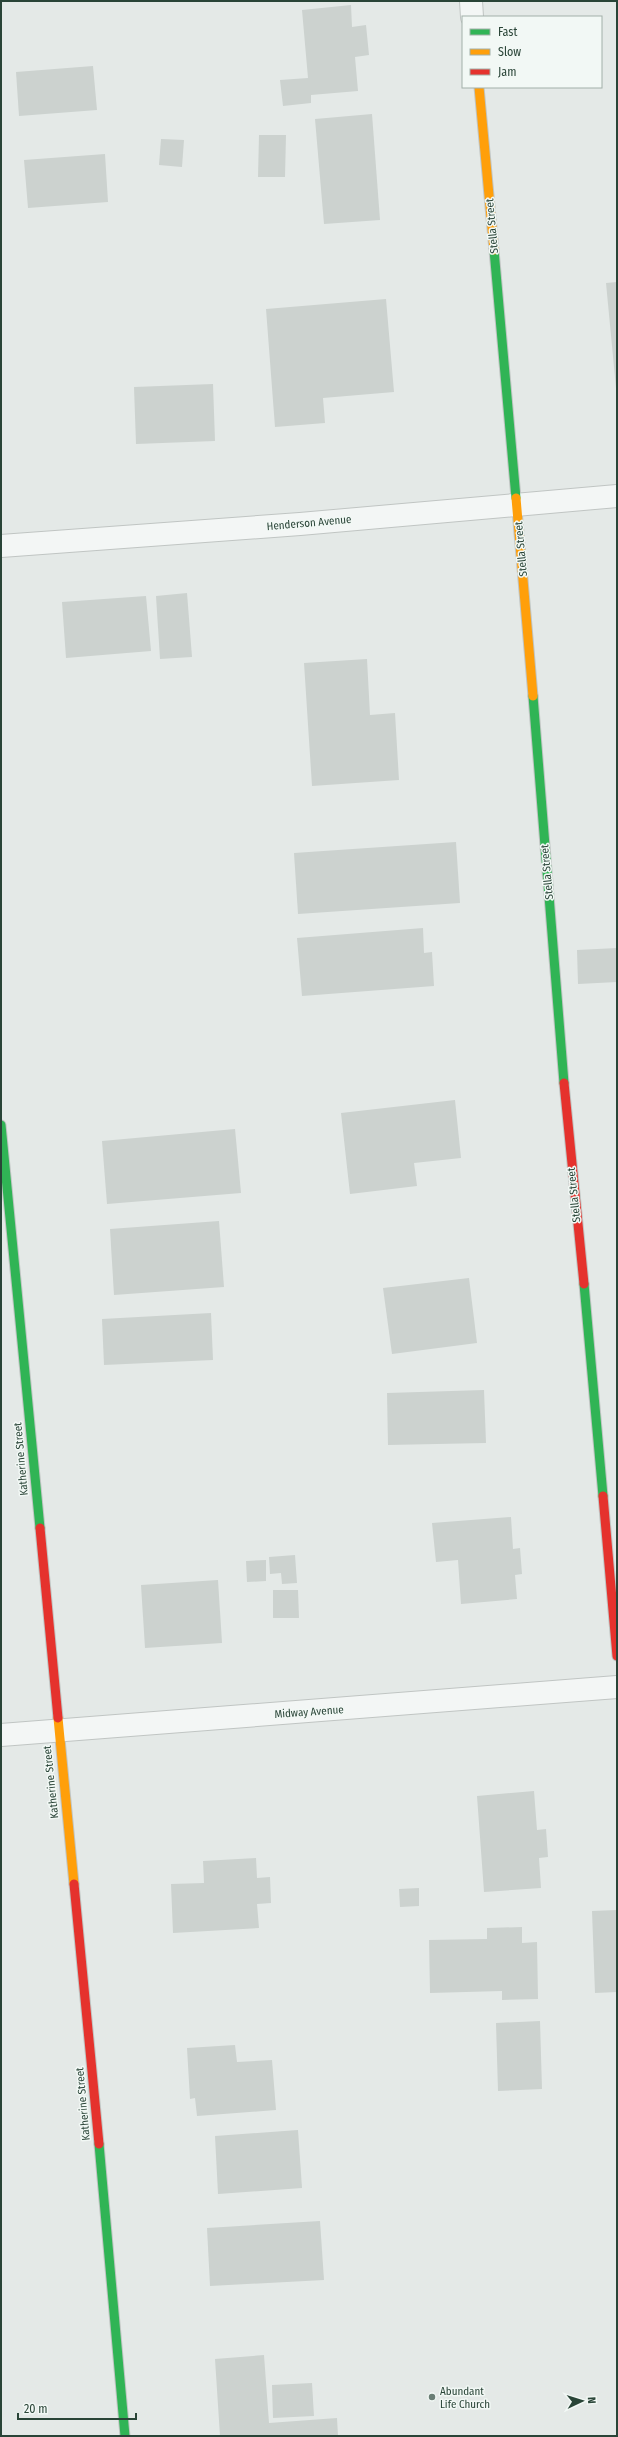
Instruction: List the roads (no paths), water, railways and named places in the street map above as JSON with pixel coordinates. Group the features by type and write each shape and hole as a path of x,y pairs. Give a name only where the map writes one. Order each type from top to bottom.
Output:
{"street":[{"path":"471,1 472,16"},
{"name":"Stella Street","path":"479,88 517,504 570,1148 592,1364 617,1656"},
{"name":"Henderson Avenue","path":"1,546 300,524 617,496"},
{"name":"Katherine Street","path":"1,1125 58,1731 96,2109 125,2436"},
{"name":"Midway Avenue","path":"1,1735 617,1687"}],"place":[{"name":"Abundant Life Church","path":"432,2397"}]}
